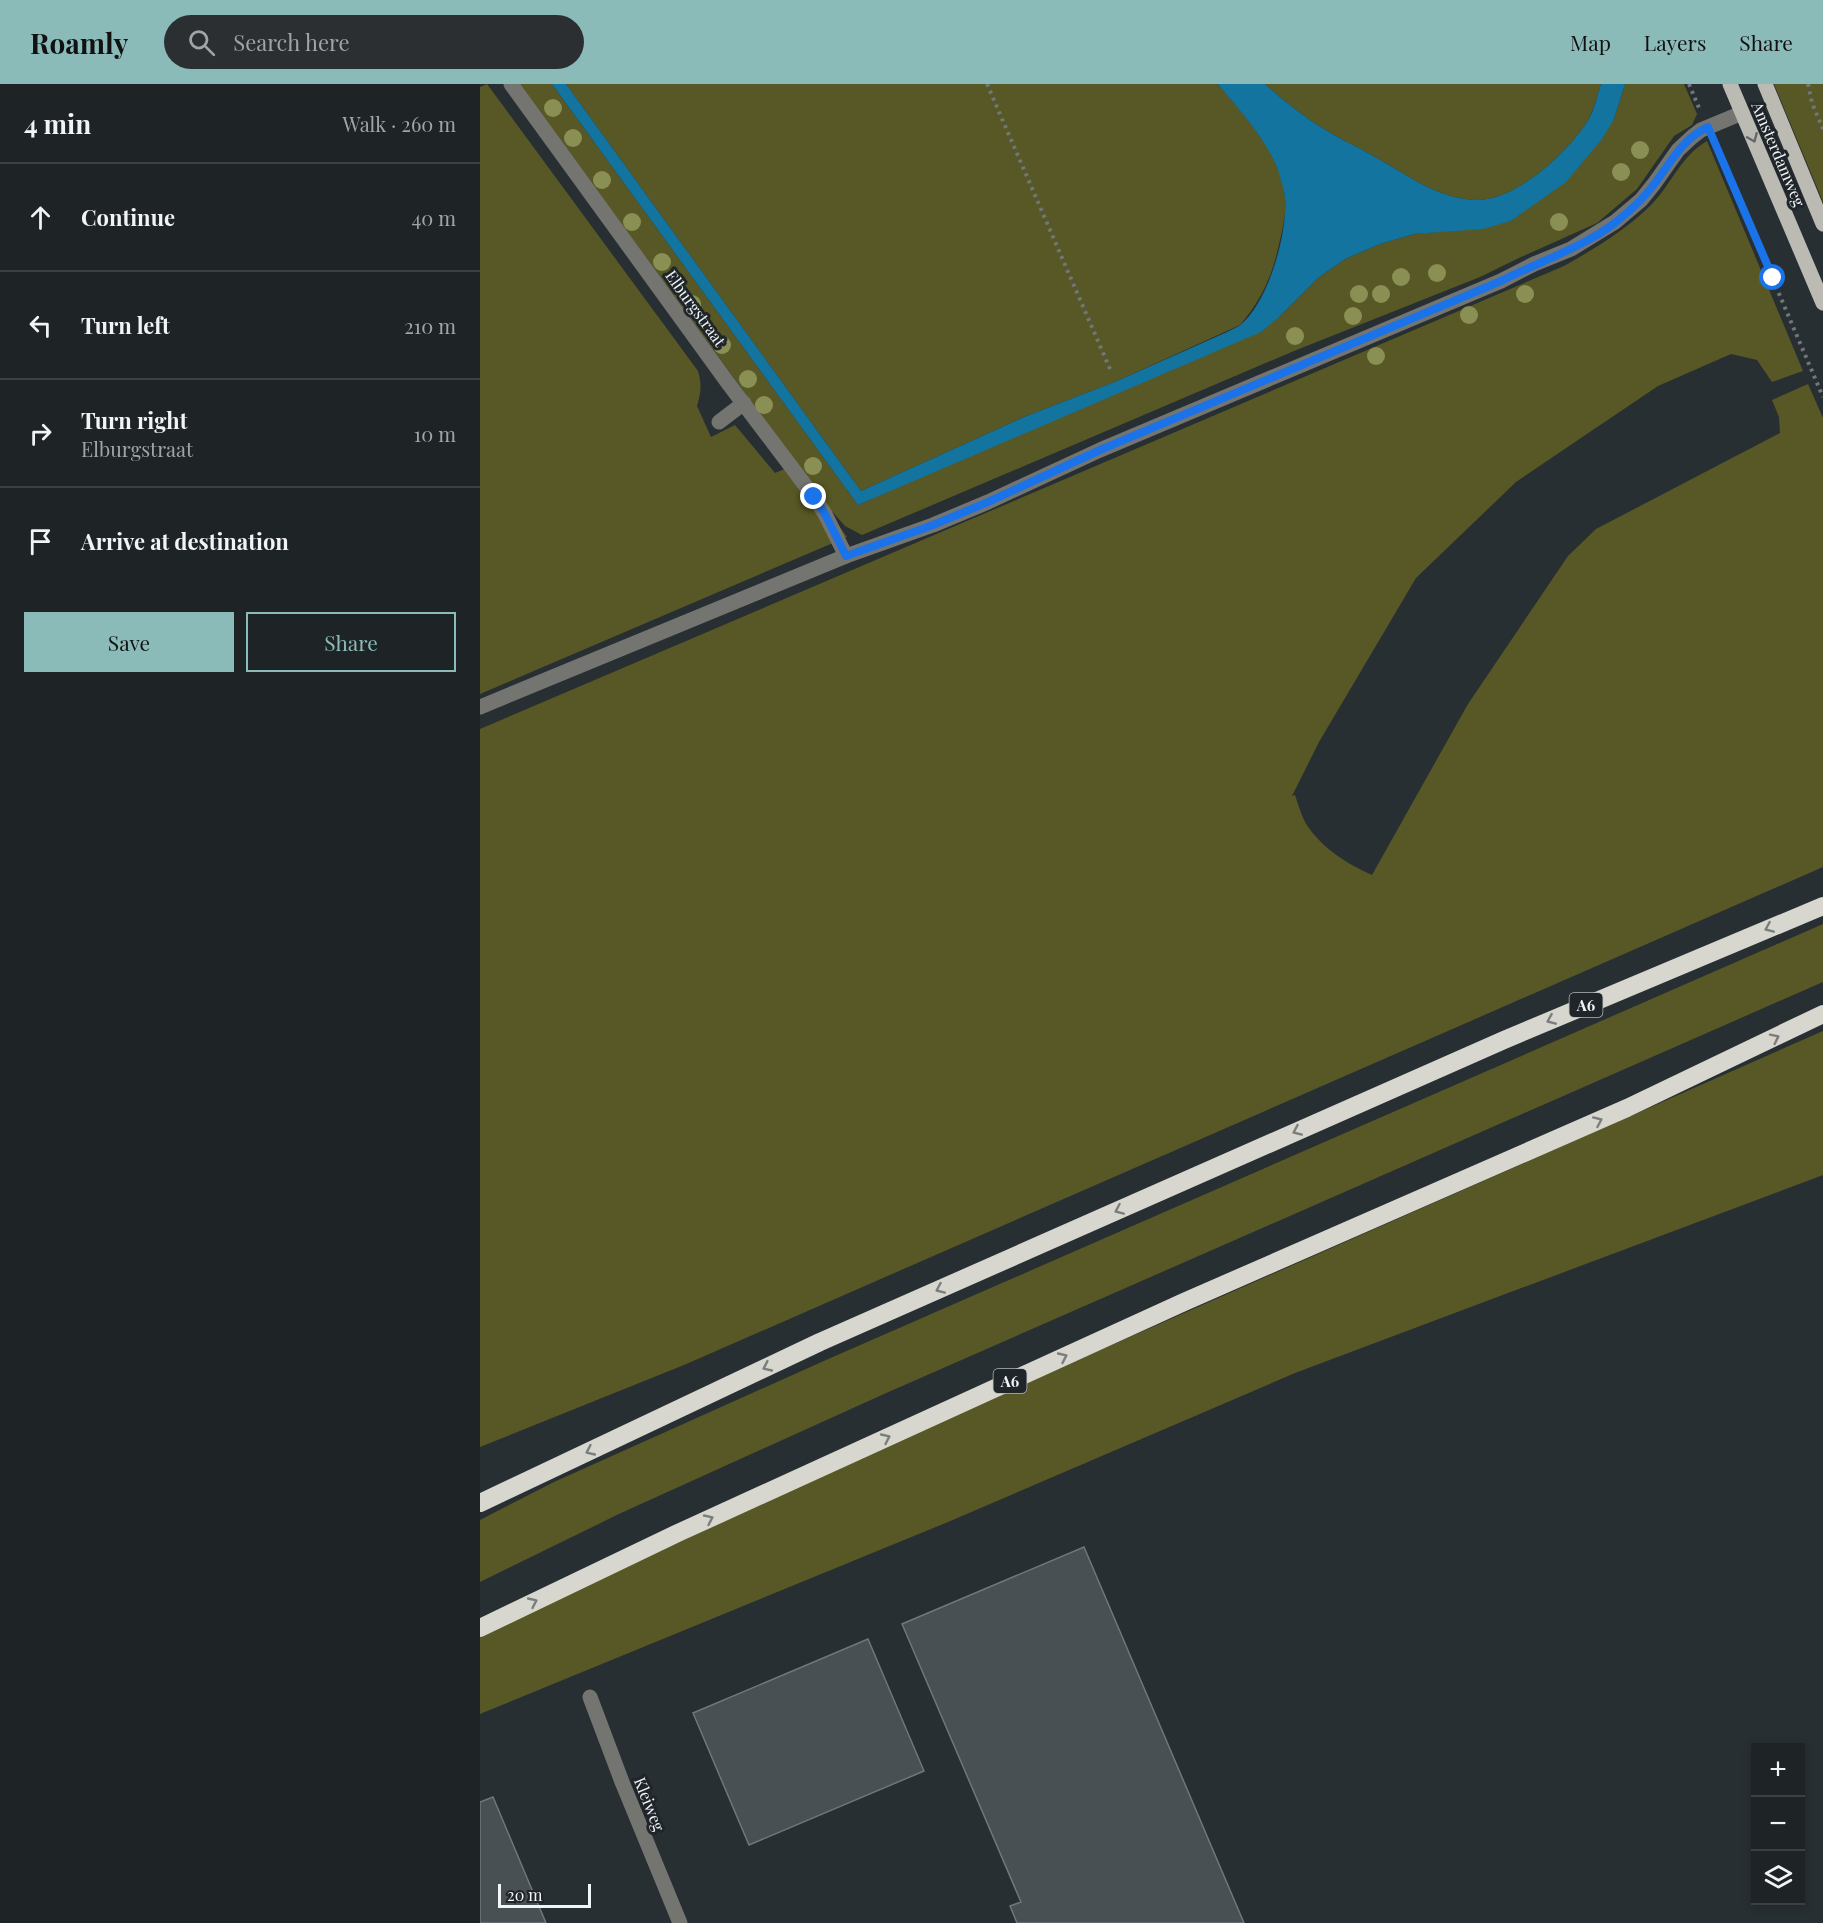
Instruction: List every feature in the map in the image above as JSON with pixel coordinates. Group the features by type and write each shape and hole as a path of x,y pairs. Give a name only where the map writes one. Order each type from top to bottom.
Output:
{"highway":[{"name":"A6","path":"480,1503 852,1328 1482,1049 1823,906"},
{"name":"A6","path":"480,1628 701,1522 1113,1334 1627,1108 1823,1014"}],"main road":[{"name":"Amsterdamweg","path":"1730,84 1823,303"},
{"path":"1765,84 1823,224"}],"street":[{"name":"Elburgstraat","path":"511,84 820,506 846,556"},
{"path":"480,707 846,556 966,511 1100,450 1501,281 1571,249 1615,222 1641,200 1678,150 1692,137 1708,127 1742,113"},
{"path":"719,422 744,403"},
{"name":"Kleiweg","path":"590,1697 680,1923"}],"path":[{"path":"987,84 1110,369"},
{"path":"1689,84 1823,397"},
{"path":"1808,84 1812,103 1823,129"}],"shaded area":[{"path":"487,84 698,371 701,389 697,406 711,437 735,425 775,473 794,465 847,537 480,694 480,87"},
{"path":"519,84 552,84 858,505 1280,316 1318,278 1345,259 1380,244 1414,234 1511,221 1526,209 1614,119 1625,84 1684,84 1697,114 1692,125 1674,136 1637,189 1597,223 1480,277 1294,351 862,535 845,526 829,508"},
{"path":"566,84 1218,84 1260,136 1277,166 1285,198 1283,226 1267,282 1253,308 1240,325 1117,381 1024,417 861,491"},
{"path":"1265,84 1601,84 1587,122 1553,161 1522,185 1506,193 1490,199 1474,200 1447,195 1410,178 1316,124"},
{"path":"1774,84 1823,84 1823,202"},
{"path":"1707,141 1803,371 1772,382 1757,360 1731,354 1658,386 1516,482 1416,578 1319,742 1292,796 1295,795 1305,822 1318,839 1344,860 1372,875 1468,704 1568,556 1596,529 1780,433 1779,417 1772,400 1808,384 1823,418 1823,867 684,1365 480,1447 480,729 1564,266 1632,222 1659,196 1690,154"},
{"path":"1823,924 1823,982 884,1394 621,1513 480,1582 480,1520 554,1482 826,1360"},
{"path":"1823,1031 1823,1175 1295,1373 948,1522 480,1714 480,1635 908,1435"}],"water":[{"path":"552,84 566,84 861,491 1024,417 1117,381 1227,332 1239,326 1249,316 1259,302 1274,267 1283,230 1285,198 1277,167 1265,144 1218,84 1265,84 1316,124 1410,178 1447,195 1474,200 1490,199 1506,193 1538,174 1578,135 1593,109 1601,84 1625,84 1614,119 1602,139 1566,182 1511,221 1483,229 1414,234 1380,244 1345,259 1318,278 1261,332 858,505"}],"building":[{"path":"1084,1547 1244,1923 1017,1923 1010,1906 1021,1902 902,1624"},
{"path":"868,1639 924,1771 749,1845 693,1713"},
{"path":"493,1797 546,1923 480,1923 480,1802"}],"route":[{"path":"814,497 846,556 933,525 1100,450 1501,281 1571,249 1598,234 1641,200 1678,150 1701,130 1708,127 1773,278"}]}
